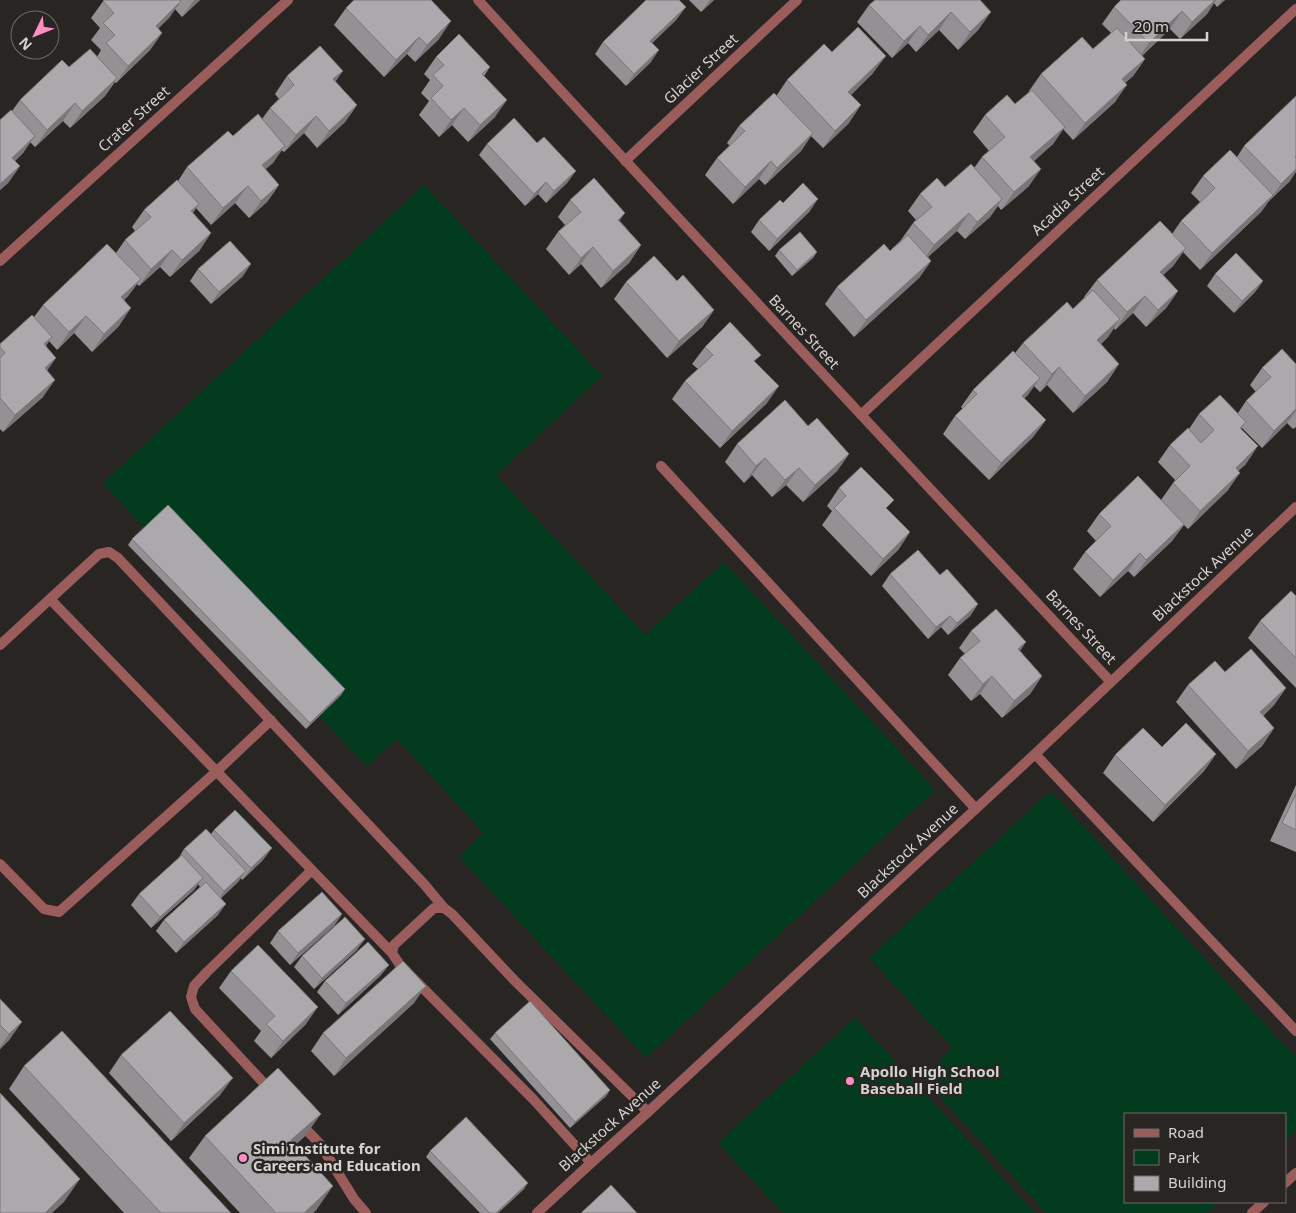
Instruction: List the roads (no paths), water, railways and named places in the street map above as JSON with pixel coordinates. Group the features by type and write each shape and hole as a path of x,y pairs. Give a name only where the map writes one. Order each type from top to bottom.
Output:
{"street":[{"name":"Crater Street","path":"0,261 288,0"},
{"name":"Barnes Street","path":"478,0 860,415 1110,681"},
{"name":"Glacier Street","path":"625,161 797,0"},
{"name":"Acadia Street","path":"860,415 1296,9"},
{"path":"661,466 976,808"},
{"name":"Blackstock Avenue","path":"537,1213 1035,754 1296,507"},
{"path":"0,645 98,554 109,552 118,558 424,884 444,908 648,1112"},
{"path":"50,599 591,1162"},
{"path":"0,864 44,909 59,912 217,771 271,720"},
{"path":"1035,754 1296,1031"},
{"path":"281,1102 195,1009 191,997 194,986 207,972 312,870"},
{"path":"392,953 394,945 434,908 444,908"},
{"path":"294,1116 320,1144 354,1199 366,1213"},
{"path":"1286,1183 1296,1173"},
{"path":"1252,1213 1263,1203"}],"place":[{"name":"Apollo High School Baseball Field","path":"850,1081"},
{"name":"Simi Institute for Careers and Education","path":"243,1158"}]}
